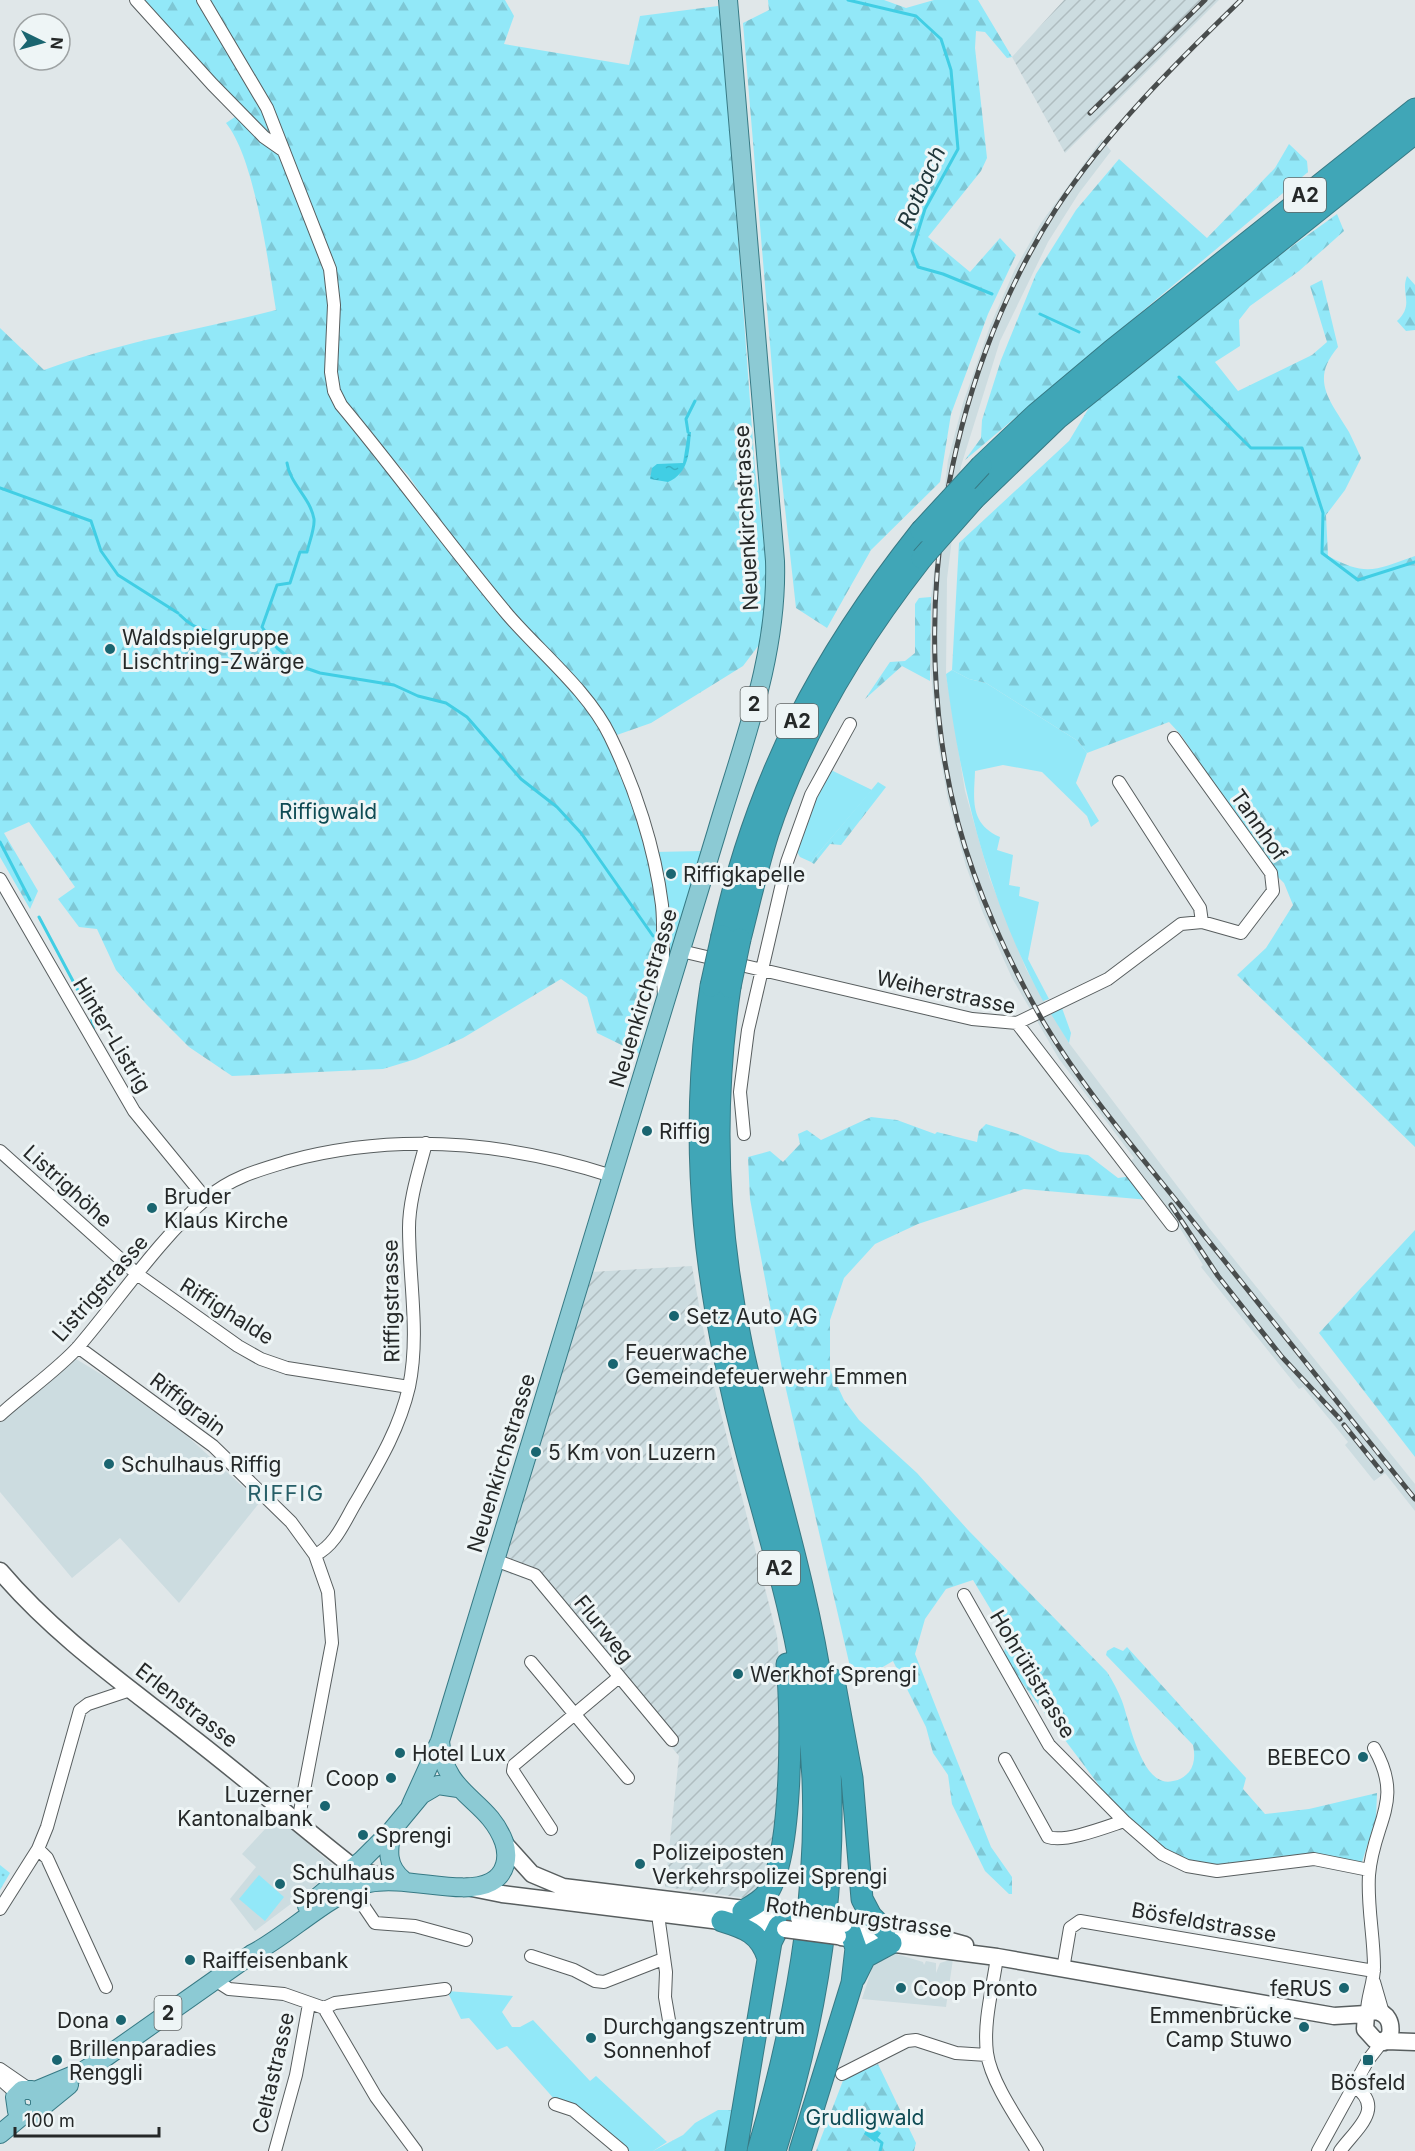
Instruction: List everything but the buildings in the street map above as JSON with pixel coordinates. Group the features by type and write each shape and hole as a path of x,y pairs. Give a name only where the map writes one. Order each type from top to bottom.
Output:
{"highway":[{"name":"A2","path":"731,938 734,882 753,823 790,735 813,687 845,634 921,531 981,466 1052,412 1202,290 1415,109"},
{"name":"A2","path":"1202,290 1415,133"},
{"name":"A2","path":"758,2151 782,2063 807,1931 814,1825 813,1760 804,1690 780,1570 748,1455 719,1328 701,1202 700,1085 731,938 768,833 811,730 858,647 922,558 1052,412"},
{"name":"A2","path":"721,987 721,1064 717,1124 718,1183 724,1243 742,1348 796,1555 823,1696 829,1759 831,1855 824,1932 798,2066 775,2151"},
{"path":"743,1911 767,1894 779,1864 790,1732 790,1700 783,1630 750,1485 748,1455"},
{"path":"796,1555 823,1626 847,1746 862,1899 871,1916 888,1936 866,1957 852,1983"},
{"path":"800,2151 852,1983 856,1953 846,1932 862,1899"},
{"path":"722,1921 752,1932 764,1946 768,1958"},
{"path":"736,2151 768,1958 787,1922"}],"main road":[{"name":"Neuenkirchstrasse","path":"440,1741 681,951 769,651 775,606 773,538 728,0"},
{"name":"Erlenstrasse","path":"0,1571 66,1638 354,1868"},
{"name":"2","path":"252,1954 275,1942 352,1889 368,1883 398,1880 466,1887 484,1884 497,1877 506,1862 505,1844 481,1809 458,1788 445,1769 440,1741"},
{"name":"2","path":"0,2123 27,2101 83,2071 252,1954 354,1868 392,1830 411,1804 440,1741"},
{"path":"411,1804 438,1785 458,1788"},
{"path":"392,1830 389,1859 398,1880"},
{"name":"Rothenburgstrasse","path":"505,1844 525,1868 549,1882 572,1889 722,1921 787,1922"},
{"path":"354,1868 398,1880"},
{"name":"Rothenburgstrasse","path":"466,1887 502,1894 743,1911 787,1922 846,1932 941,1938 997,1957 1334,2016 1376,2027 1408,2044 1414,2042"},
{"name":"2","path":"0,2134 27,2101"}],"street":[{"path":"136,0 164,34 264,137 284,151"},
{"path":"203,0 267,108 330,269 334,305 331,372 334,391 341,405 498,603 589,702 611,737 642,821 657,878 662,907 661,968 665,1002"},
{"path":"744,1134 740,1092 748,1030 794,835 811,795 850,724"},
{"name":"Tannhof","path":"1174,738 1271,873 1274,884 1273,891 1241,933 1202,922"},
{"path":"1017,1023 1117,973 1181,924 1202,922 1200,908 1119,782"},
{"name":"Hinter-Listrig","path":"0,879 134,1111 206,1199"},
{"name":"Weiherstrasse","path":"681,951 984,1022 1017,1023 1172,1225"},
{"name":"Listrigstrasse","path":"0,1414 78,1347 137,1274 206,1199 247,1173 312,1155 378,1145 426,1143 510,1150 612,1176"},
{"name":"Riffigstrasse","path":"315,1555 329,1546 342,1528 387,1451 409,1387 414,1322 409,1225 426,1143"},
{"name":"Listrighöhe","path":"0,1151 137,1274"},
{"name":"Riffighalde","path":"137,1274 181,1307 261,1359 309,1372 409,1387"},
{"name":"Riffigrain","path":"78,1347 213,1446 277,1507 315,1555"},
{"path":"298,1821 332,1643 328,1592 315,1555"},
{"name":"Flurweg","path":"495,1560 535,1575 672,1740"},
{"name":"Hohrütistrasse","path":"964,1595 1049,1745 1124,1821 1162,1854 1198,1869 1217,1871 1314,1859 1369,1870"},
{"path":"531,1662 627,1778"},
{"path":"551,1829 513,1771 514,1765 619,1677"},
{"path":"0,1910 38,1849 47,1827 80,1710 88,1704 130,1690"},
{"path":"1318,2151 1368,2060 1376,2027 1368,1896 1369,1870 1388,1796 1386,1771 1374,1748"},
{"path":"1005,1759 1048,1837 1057,1839 1124,1821"},
{"path":"38,1849 47,1858 106,1987"},
{"path":"352,1889 375,1923 415,1926 466,1940"},
{"path":"660,1906 663,1959 666,1972 664,1997 670,2026"},
{"name":"Bösfeldstrasse","path":"1063,1969 1070,1928 1080,1921 1374,1976"},
{"path":"531,1956 574,1970 595,1982 604,1982 663,1959"},
{"path":"997,1957 988,2026 987,2055 995,2077 1036,2151"},
{"path":"215,1980 235,1991 284,1994 324,2008 335,2003 445,1989"},
{"name":"Celtastrasse","path":"275,2151 296,2075 309,2004"},
{"path":"324,2008 376,2097 416,2151"},
{"path":"842,2074 907,2041 916,2040 956,2053 987,2055"},
{"path":"0,2069 27,2101"},
{"path":"0,2079 27,2101"},
{"path":"1340,2151 1366,2118 1370,2106 1366,2095 1355,2087"},
{"path":"555,2104 573,2110 622,2151"}],"shaded area":[{"path":"1064,0 1219,0 1065,153 1012,57"},
{"path":"1102,139 1111,151 1079,193 1048,242 1000,341 961,466 947,579 946,674 965,791 990,879 1026,969 1069,1043 1209,1228 1415,1484 1415,1511 1385,1473 1374,1481 1345,1445 1348,1442 1303,1387 1299,1389 1201,1267 1203,1265 1176,1222 1130,1162 1134,1158 1059,1059 1012,978 983,913 966,866 948,800 937,738 930,663 931,597 948,460 963,403 990,326 1015,269 1041,223"},
{"path":"692,1266 712,1378 777,1636 783,1706 780,1784 770,1874 752,1899 665,1887 679,1756 530,1580 497,1570 591,1272"},
{"name":"Schulhaus Riffig","path":"76,1359 109,1379 187,1436 260,1502 179,1603 120,1538 72,1578 0,1492 0,1420 69,1361"},
{"name":"Schulhaus Sprengi","path":"277,1816 337,1869 255,1931 230,1899 256,1867 242,1854"},
{"path":"893,1953 923,1962 924,1965 926,1961 936,1963 936,1973 940,1963 953,1959 946,2007 862,1999 875,1959"}],"green space":[{"path":"140,0 505,0 514,16 504,44 629,65 640,16 718,6 722,22 755,469 770,592 765,637 743,666 651,723 614,736 444,528 408,475 357,422 341,397 333,367 335,282 281,141 268,136"},
{"path":"768,0 884,0 906,8 934,0 978,0 1012,57 1007,58 985,32 976,31 975,48 987,158 981,171 928,237 970,272 1000,238 1016,255 988,314 951,414 940,482 871,550 827,628 796,608 780,463 743,23 769,10"},
{"name":"Riffigwald","path":"238,115 279,155 326,268 331,295 332,389 591,712 622,773 645,839 653,874 657,908 656,977 642,1029 640,1054 597,1033 587,997 561,979 463,1038 416,1059 383,1069 232,1076 189,1047 147,1005 116,970 97,929 79,927 58,899 75,887 29,822 4,833 38,891 30,909 0,857 0,328 44,370 130,344 276,310 252,185 236,139 226,123"},
{"path":"1289,144 1307,161 1308,172 965,460 981,438 982,420 1001,360 1036,274 1076,210 1119,159 1207,238 1275,168"},
{"path":"1337,214 1344,231 1299,271 1250,306 1239,320 1240,346 1215,362 1238,391 1312,355 1327,342 1310,286 1322,280 1338,347 1329,359 1325,370 1326,391 1361,458 1345,490 1326,515 1328,556 1352,567 1371,569 1415,556 1415,1147 1237,975 1266,948 1293,905 1284,883 1274,873 1181,735 1169,722 1087,753 1078,741 986,683 969,679 952,670 959,543 1069,441 1096,396 1215,302"},
{"path":"1407,276 1415,285 1415,330 1406,331 1397,321 1405,309"},
{"path":"931,597 930,681 902,666 865,699 890,662 905,661 915,653 915,604 919,598"},
{"path":"952,670 969,679 986,683 1078,741 1087,753 1076,783 1099,821 1091,827 1087,816 1042,772 1003,765 975,771 974,801 978,818 983,825 1000,837 997,850 1013,855 1009,885 1020,887 1019,896 1039,902 1028,959 1049,999 1043,1001 1007,923 980,842 952,717 946,674"},
{"path":"831,770 872,790 811,862 800,857 797,852 812,808"},
{"path":"878,782 886,787 841,845 830,844 814,864 811,862"},
{"path":"703,851 689,891 669,971 654,852"},
{"path":"1062,1008 1071,1033 1069,1043 1051,1014"},
{"path":"871,1117 897,1120 935,1134 937,1132 977,1142 979,1131 986,1124 1018,1134 1060,1152 1088,1155 1118,1178 1132,1176 1149,1200 1024,1189 918,1224 875,1244 844,1278 830,1320 830,1370 844,1400 859,1420 917,1473 968,1530 1107,1672 1122,1701 1139,1752 1153,1775 1162,1781 1173,1781 1184,1777 1192,1766 1193,1745 1106,1655 1107,1651 1114,1647 1123,1651 1127,1647 1246,1778 1243,1789 1265,1814 1309,1809 1377,1793 1376,1818 1361,1865 1324,1855 1211,1867 1184,1861 1166,1851 1119,1812 1002,1656 1009,1640 973,1580 946,1589 925,1619 915,1654 991,1847 1012,1877 1012,1894 1009,1894 985,1871 952,1804 948,1775 933,1753 926,1727 893,1661 854,1684 785,1385 750,1199 748,1157 770,1151 783,1162 800,1144 798,1134 807,1130 821,1140"},
{"path":"1415,1230 1415,1457 1319,1333"},
{"path":"0,1865 10,1873 0,1890"},
{"path":"259,1875 284,1897 265,1921 239,1899"},
{"path":"447,1991 513,1996 502,2012 512,2027 520,2027 533,2020 590,2081 596,2076 667,2142 653,2151 627,2151 556,2101 507,2046 497,2050 469,2018 461,2019"},
{"name":"Grudligwald","path":"878,2064 916,2143 914,2151 816,2151 844,2078"},
{"path":"718,2110 732,2110 725,2151 653,2151 683,2135 695,2123"}],"water":[{"path":"688,432 691,432 687,462 680,473 668,482 650,479 652,468 657,464 683,463"},
{"path":"871,2122 874,2125 873,2128 881,2133 875,2142 864,2134"}],"waterway":[{"name":"Rotbach","path":"848,0 916,16 941,39 951,70 958,149 925,209 912,251 918,267 943,274 992,294"},
{"name":"Rotbach","path":"1040,314 1079,332"},
{"name":"Rotbach","path":"1179,377 1251,448 1302,448 1323,513 1322,553 1358,580 1415,562"},
{"path":"688,432 686,419 695,401"},
{"path":"287,463 292,478 309,504 314,523 307,552 300,552 290,583 277,585 262,627 277,648 300,666 320,673 394,685 418,696 446,703 467,717 521,779 557,807 581,833 653,936"},
{"path":"0,488 91,521 101,551 118,575 178,613"},
{"path":"180,615 190,624 211,632 270,638"},
{"path":"0,842 30,900"},
{"path":"39,917 91,1015 94,1033"},
{"path":"877,2139 882,2143 880,2151"}],"railway":[{"path":"1090,113 1205,0"},
{"path":"1241,0 1142,100 1076,180 1056,209 1017,277 986,350 962,427 945,506 936,586 935,667 942,746 958,823 984,900 1018,976 1060,1049 1114,1124 1415,1499"},
{"path":"1171,1205 1218,1276 1282,1357 1340,1419"},
{"path":"1344,1425 1381,1471"}],"place":[{"name":"Waldspielgruppe Lischtring-Zwärge","path":"110,649"},
{"name":"Riffigkapelle","path":"671,874"},
{"name":"Riffig","path":"647,1131"},
{"name":"Bruder Klaus Kirche","path":"152,1208"},
{"name":"Setz Auto AG","path":"674,1316"},
{"name":"Feuerwache Gemeindefeuerwehr Emmen","path":"613,1364"},
{"name":"5 Km von Luzern","path":"536,1452"},
{"name":"Schulhaus Riffig","path":"109,1464"},
{"name":"Werkhof Sprengi","path":"738,1674"},
{"name":"Hotel Lux","path":"400,1753"},
{"name":"BEBECO","path":"1363,1757"},
{"name":"Coop","path":"391,1778"},
{"name":"Luzerner Kantonalbank","path":"325,1806"},
{"name":"Sprengi","path":"363,1835"},
{"name":"Polizeiposten Verkehrspolizei Sprengi","path":"640,1864"},
{"name":"Schulhaus Sprengi","path":"280,1884"},
{"name":"Raiffeisenbank","path":"190,1960"},
{"name":"Coop Pronto","path":"901,1988"},
{"name":"feRUS","path":"1344,1988"},
{"name":"Dona","path":"121,2020"},
{"name":"Emmenbrücke Camp Stuwo","path":"1304,2027"},
{"name":"Durchgangszentrum Sonnenhof","path":"591,2038"},
{"name":"Brillenparadies Renggli","path":"57,2060"},
{"name":"Bösfeld","path":"1368,2060"}],"district":[{"name":"RIFFIG","path":"286,1493"}]}
